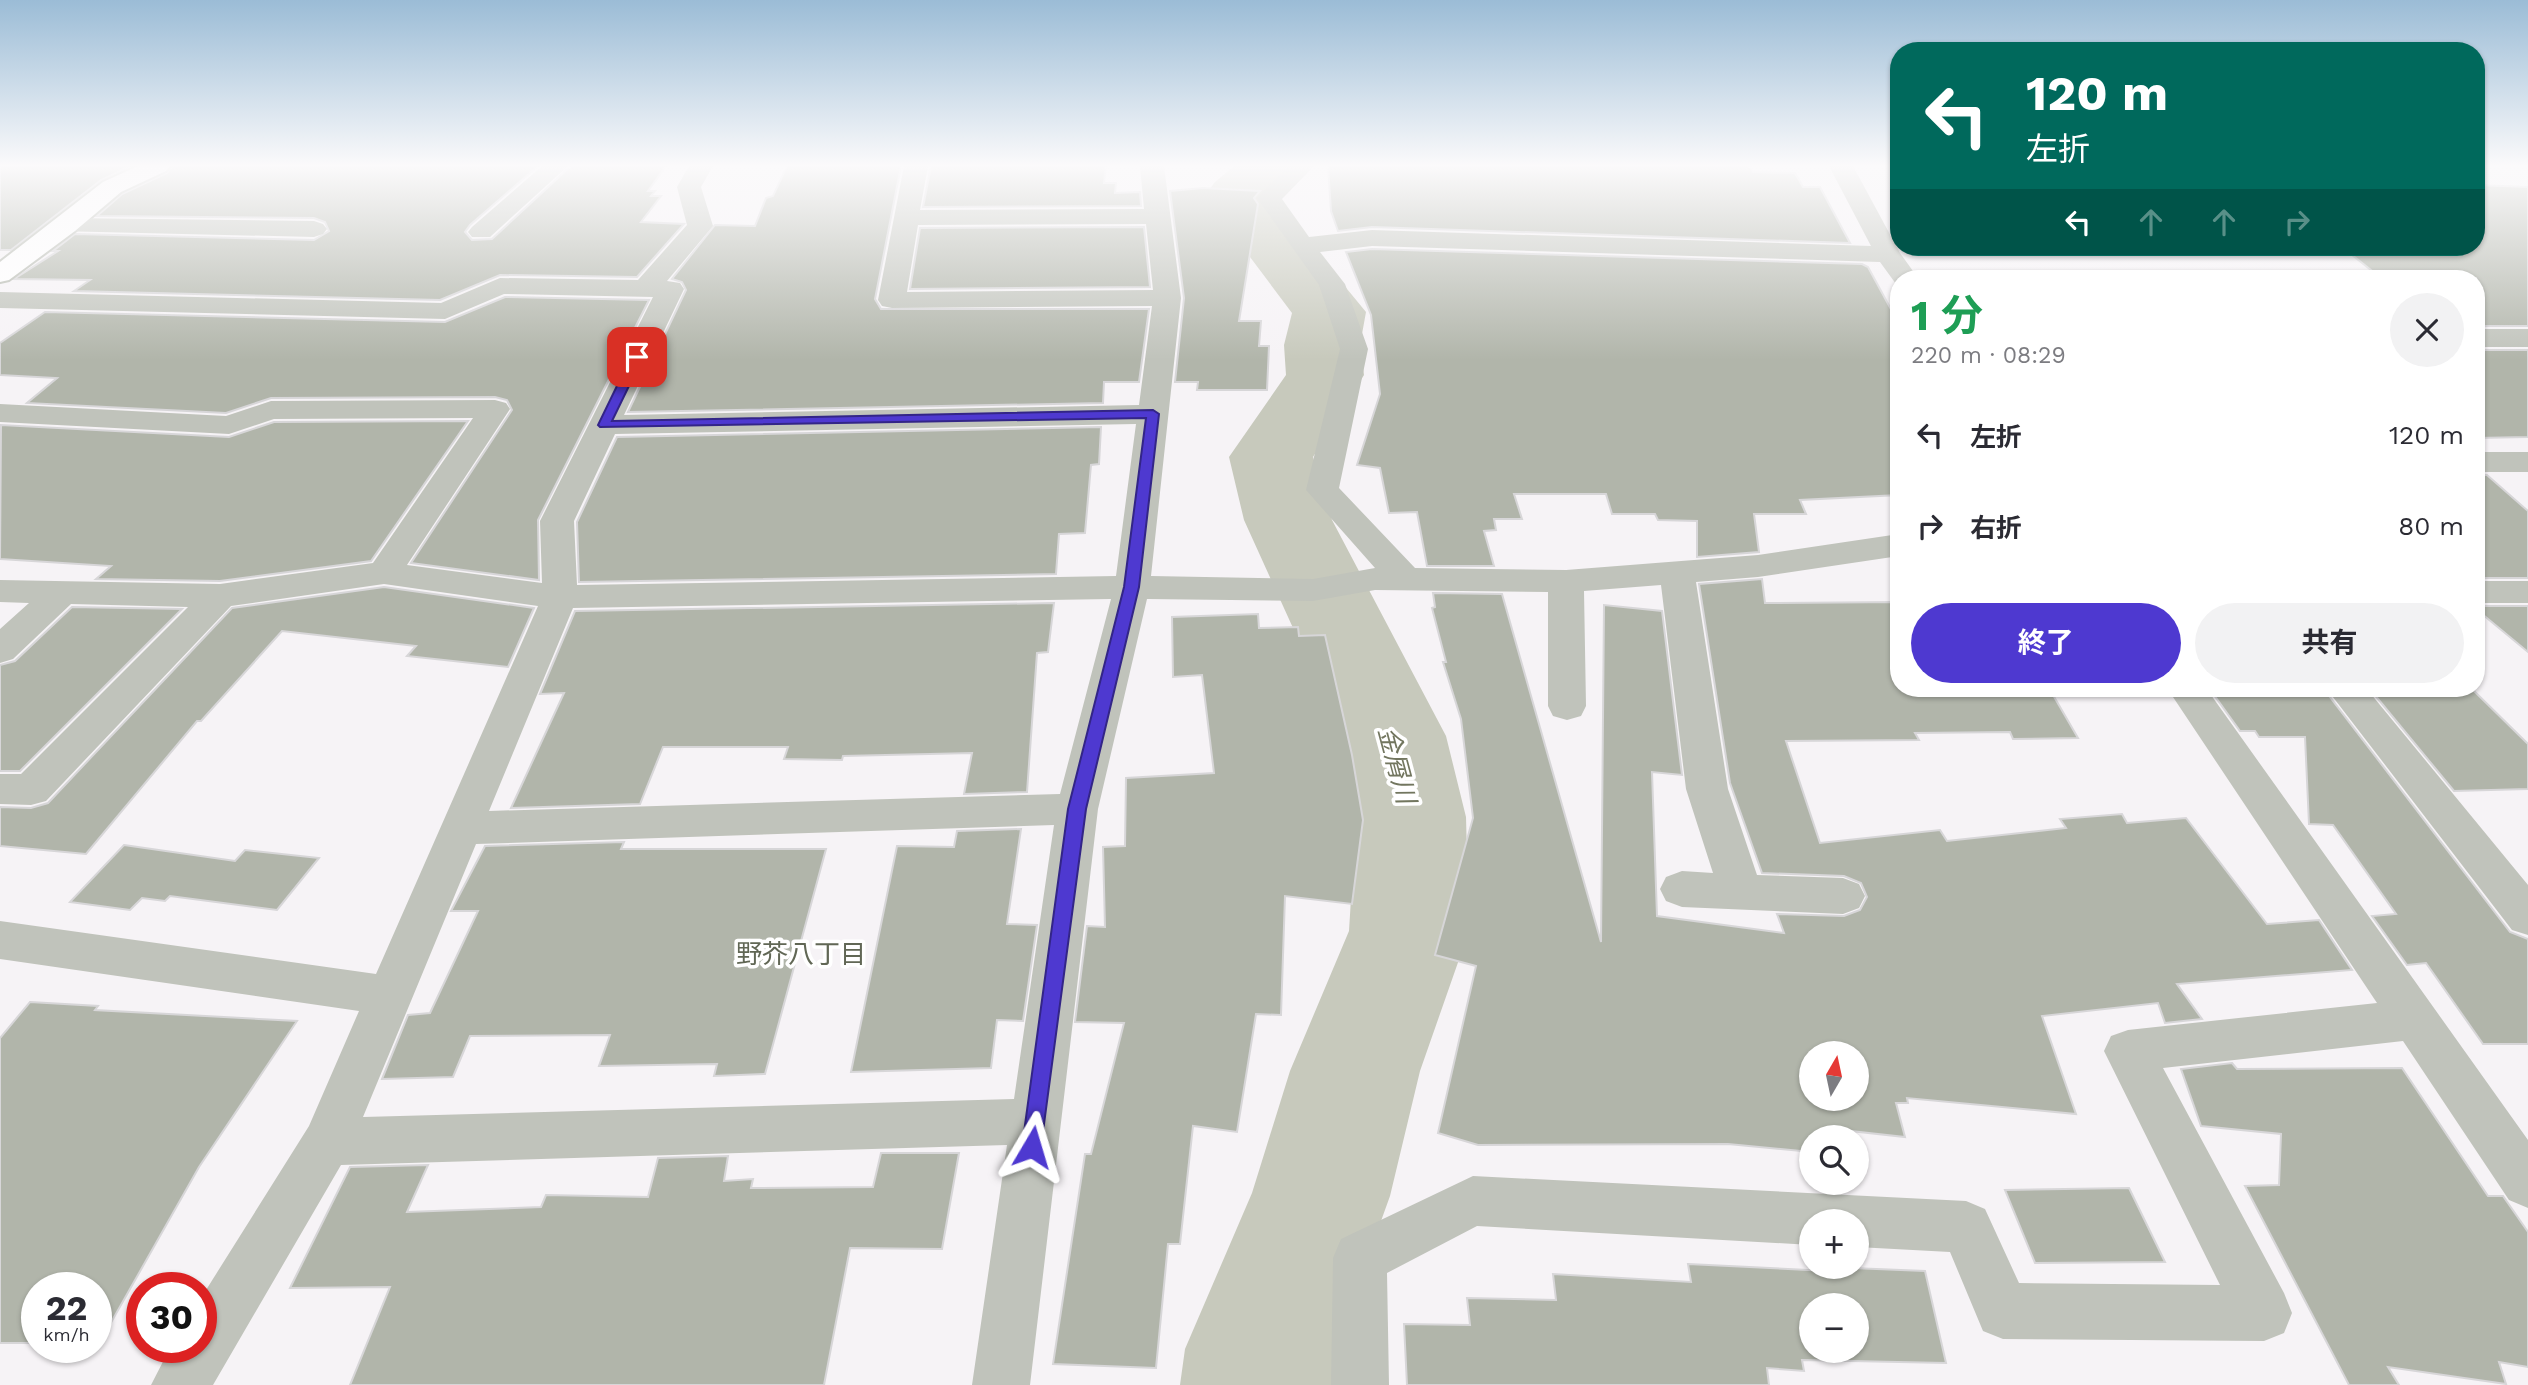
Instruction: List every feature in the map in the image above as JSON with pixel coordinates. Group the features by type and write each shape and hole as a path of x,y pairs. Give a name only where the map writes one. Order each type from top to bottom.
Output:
{"street":[{"path":"0,274 60,231"},
{"path":"164,231 235,234 288,231"},
{"path":"645,289 696,231"},
{"path":"904,231 892,300 1167,298"},
{"path":"1001,1385 1077,809 1132,587 1167,298 1160,231"},
{"path":"1291,231 1332,284 1354,349 1322,490 1391,580"},
{"path":"1876,231 1899,270"},
{"path":"1302,246 1372,238 1888,254"},
{"path":"0,300 445,311 500,286 670,289 557,521 560,597 327,1142 180,1385"},
{"path":"2485,338 2528,338"},
{"path":"0,413 229,425 271,410 495,409 384,573"},
{"path":"604,425 1153,414"},
{"path":"2485,463 2528,462"},
{"path":"0,591 219,596 384,573 560,597 1132,587 1313,590 1391,580 1566,581 1677,573 1758,566 1890,546"},
{"path":"1677,573 1707,789 1740,890"},
{"path":"1566,581 1567,706"},
{"path":"0,650 63,592"},
{"path":"2485,592 2528,592"},
{"path":"0,789 31,790 219,596"},
{"path":"2192,697 2528,1183"},
{"path":"2352,697 2528,917"},
{"path":"462,828 1077,809"},
{"path":"1682,889 1843,896"},
{"path":"0,940 390,996"},
{"path":"1360,1385 1360,1258 1474,1201 1966,1227 2003,1311 2264,1314 2128,1051 2415,1019"},
{"path":"327,1142 1036,1121"}],"building":[{"path":"0,231 36,231 11,250 0,250"},
{"path":"329,231 466,231 472,240 492,239 501,231 678,231 637,277 500,275 440,300 74,291 90,280 14,279 58,251 53,251 75,234 314,240"},
{"path":"711,231 888,231 875,299 881,309 1149,309 1139,382 1104,382 1103,403 628,412 686,290 682,282 672,279"},
{"path":"920,231 1144,231 1150,287 910,289"},
{"path":"1175,231 1254,231 1239,321 1261,321 1259,346 1269,346 1267,390 1197,390 1198,382 1175,382 1184,298"},
{"path":"1481,231 1843,231 1850,243"},
{"path":"2485,231 2528,231 2528,326 2485,326 2485,270 2371,270 2353,256 2485,256"},
{"path":"1372,249 1862,264 1868,267 1890,307 1890,495 1800,500 1806,514 1754,514 1759,552 1697,557 1697,521 1658,520 1655,514 1612,514 1606,494 1514,494 1522,519 1494,519 1496,530 1484,531 1494,566 1427,566 1417,512 1389,513 1380,468 1357,465 1380,394 1371,315 1346,252"},
{"path":"505,297 649,300 538,520 539,580 411,563 512,410 507,400 495,397 271,398 226,413 27,403 57,378 0,375 0,343 45,312 445,322"},
{"path":"2485,350 2528,350 2528,437 2485,438"},
{"path":"468,421 371,561 220,581 96,579 111,566 0,559 1,425 229,437 274,422"},
{"path":"1101,427 1099,464 1091,465 1085,533 1059,534 1056,574 579,582 577,522 617,437"},
{"path":"2485,475 2528,511 2528,578 2485,578"},
{"path":"1762,579 1765,603 1890,602 1890,697 2054,697 2078,738 2013,739 2010,732 1915,733 1919,740 1786,741 1820,843 1940,830 1947,841 2066,828 2060,819 2122,814 2127,823 2186,818 2267,924 2319,920 2352,970 2177,984 2202,1019 2165,1023 2158,1003 2042,1016 2076,1114 1907,1098 1908,1103 1896,1103 1905,1137 1869,1133 1869,1125 1799,1125 1799,1151 1728,1144 1478,1145 1438,1133 1476,966 1435,955 1473,818 1461,719 1443,662 1446,662 1432,608 1435,607 1433,593 1502,594 1601,942 1604,605 1662,611 1682,775 1652,772 1657,916 1784,933 1777,914 1844,916 1860,910 1867,897 1861,883 1844,876 1762,873 1730,783 1699,584"},
{"path":"384,587 534,608 508,667 407,656 416,646 282,631 201,721 197,721 86,854 0,846 0,807 31,808 48,803 232,608"},
{"path":"1054,603 1048,652 1037,653 1027,792 964,794 972,753 843,756 842,760 784,759 788,747 663,747 640,804 511,808 564,693 540,694 575,611"},
{"path":"2485,606 2528,606 2528,652 2485,616"},
{"path":"72,607 182,609 20,771 0,771 0,665 15,661"},
{"path":"1258,614 1259,628 1298,627 1299,636 1325,635 1352,755 1363,820 1352,904 1285,896 1281,1015 1256,1014 1237,1132 1193,1126 1180,1244 1168,1244 1156,1368 1053,1364 1085,1154 1091,1154 1124,1023 1075,1022 1087,926 1105,927 1103,847 1125,846 1126,778 1214,773 1202,675 1173,677 1172,617"},
{"path":"2215,697 2330,697 2510,932 2528,939 2528,1044 2483,1044 2426,963 2407,965 2372,916 2396,914 2333,825 2309,824 2305,737 2259,737 2255,731 2240,731"},
{"path":"2376,697 2480,697 2528,744 2528,789 2454,791"},
{"path":"1021,829 1007,924 1037,925 1023,1021 997,1020 991,1068 851,1072 897,846 954,847 957,831"},
{"path":"624,842 621,849 826,849 765,1074 714,1076 717,1064 599,1066 610,1035 470,1036 453,1077 382,1079 408,1015 430,1013 478,911 451,911 485,846"},
{"path":"124,845 235,861 245,850 319,858 277,910 170,896 165,901 142,898 130,910 70,902"},
{"path":"30,1002 98,1006 95,1010 297,1021 199,1167 140,1272 126,1272 126,1296 112,1321 112,1272 21,1272 21,1343 0,1343 0,1038"},
{"path":"2232,1063 2237,1069 2402,1068 2488,1196 2503,1196 2528,1232 2528,1367 2499,1362 2506,1384 2388,1367 2399,1385 2349,1385 2245,1186 2279,1185 2281,1134 2201,1126 2181,1069"},
{"path":"881,1153 959,1153 942,1249 850,1248 824,1385 350,1385 390,1287 290,1288 350,1167 428,1165 407,1212 541,1207 546,1195 648,1197 658,1158 728,1156 724,1181 753,1179 751,1188 873,1187"},
{"path":"2129,1188 2165,1262 2035,1263 2005,1190"},
{"path":"1688,1264 1799,1270 1799,1279 1869,1279 1869,1269 1925,1271 1946,1363 1869,1361 1869,1293 1799,1293 1799,1363 1803,1363 1804,1371 1767,1368 1769,1385 1407,1385 1404,1324 1470,1325 1467,1298 1556,1300 1553,1274 1691,1282"}],"waterway":[{"name":"金屑川","path":"1257,1385 1260,1349 1321,1196 1355,1071 1409,931 1411,817 1394,736 1288,520 1271,457 1325,375 1322,345 1329,312 1264,231"}],"district":[{"name":"野芥八丁目","path":"801,954"}],"route":[{"path":"637,357 604,425 1153,414 1132,587 1077,809 1032,1147"}]}
